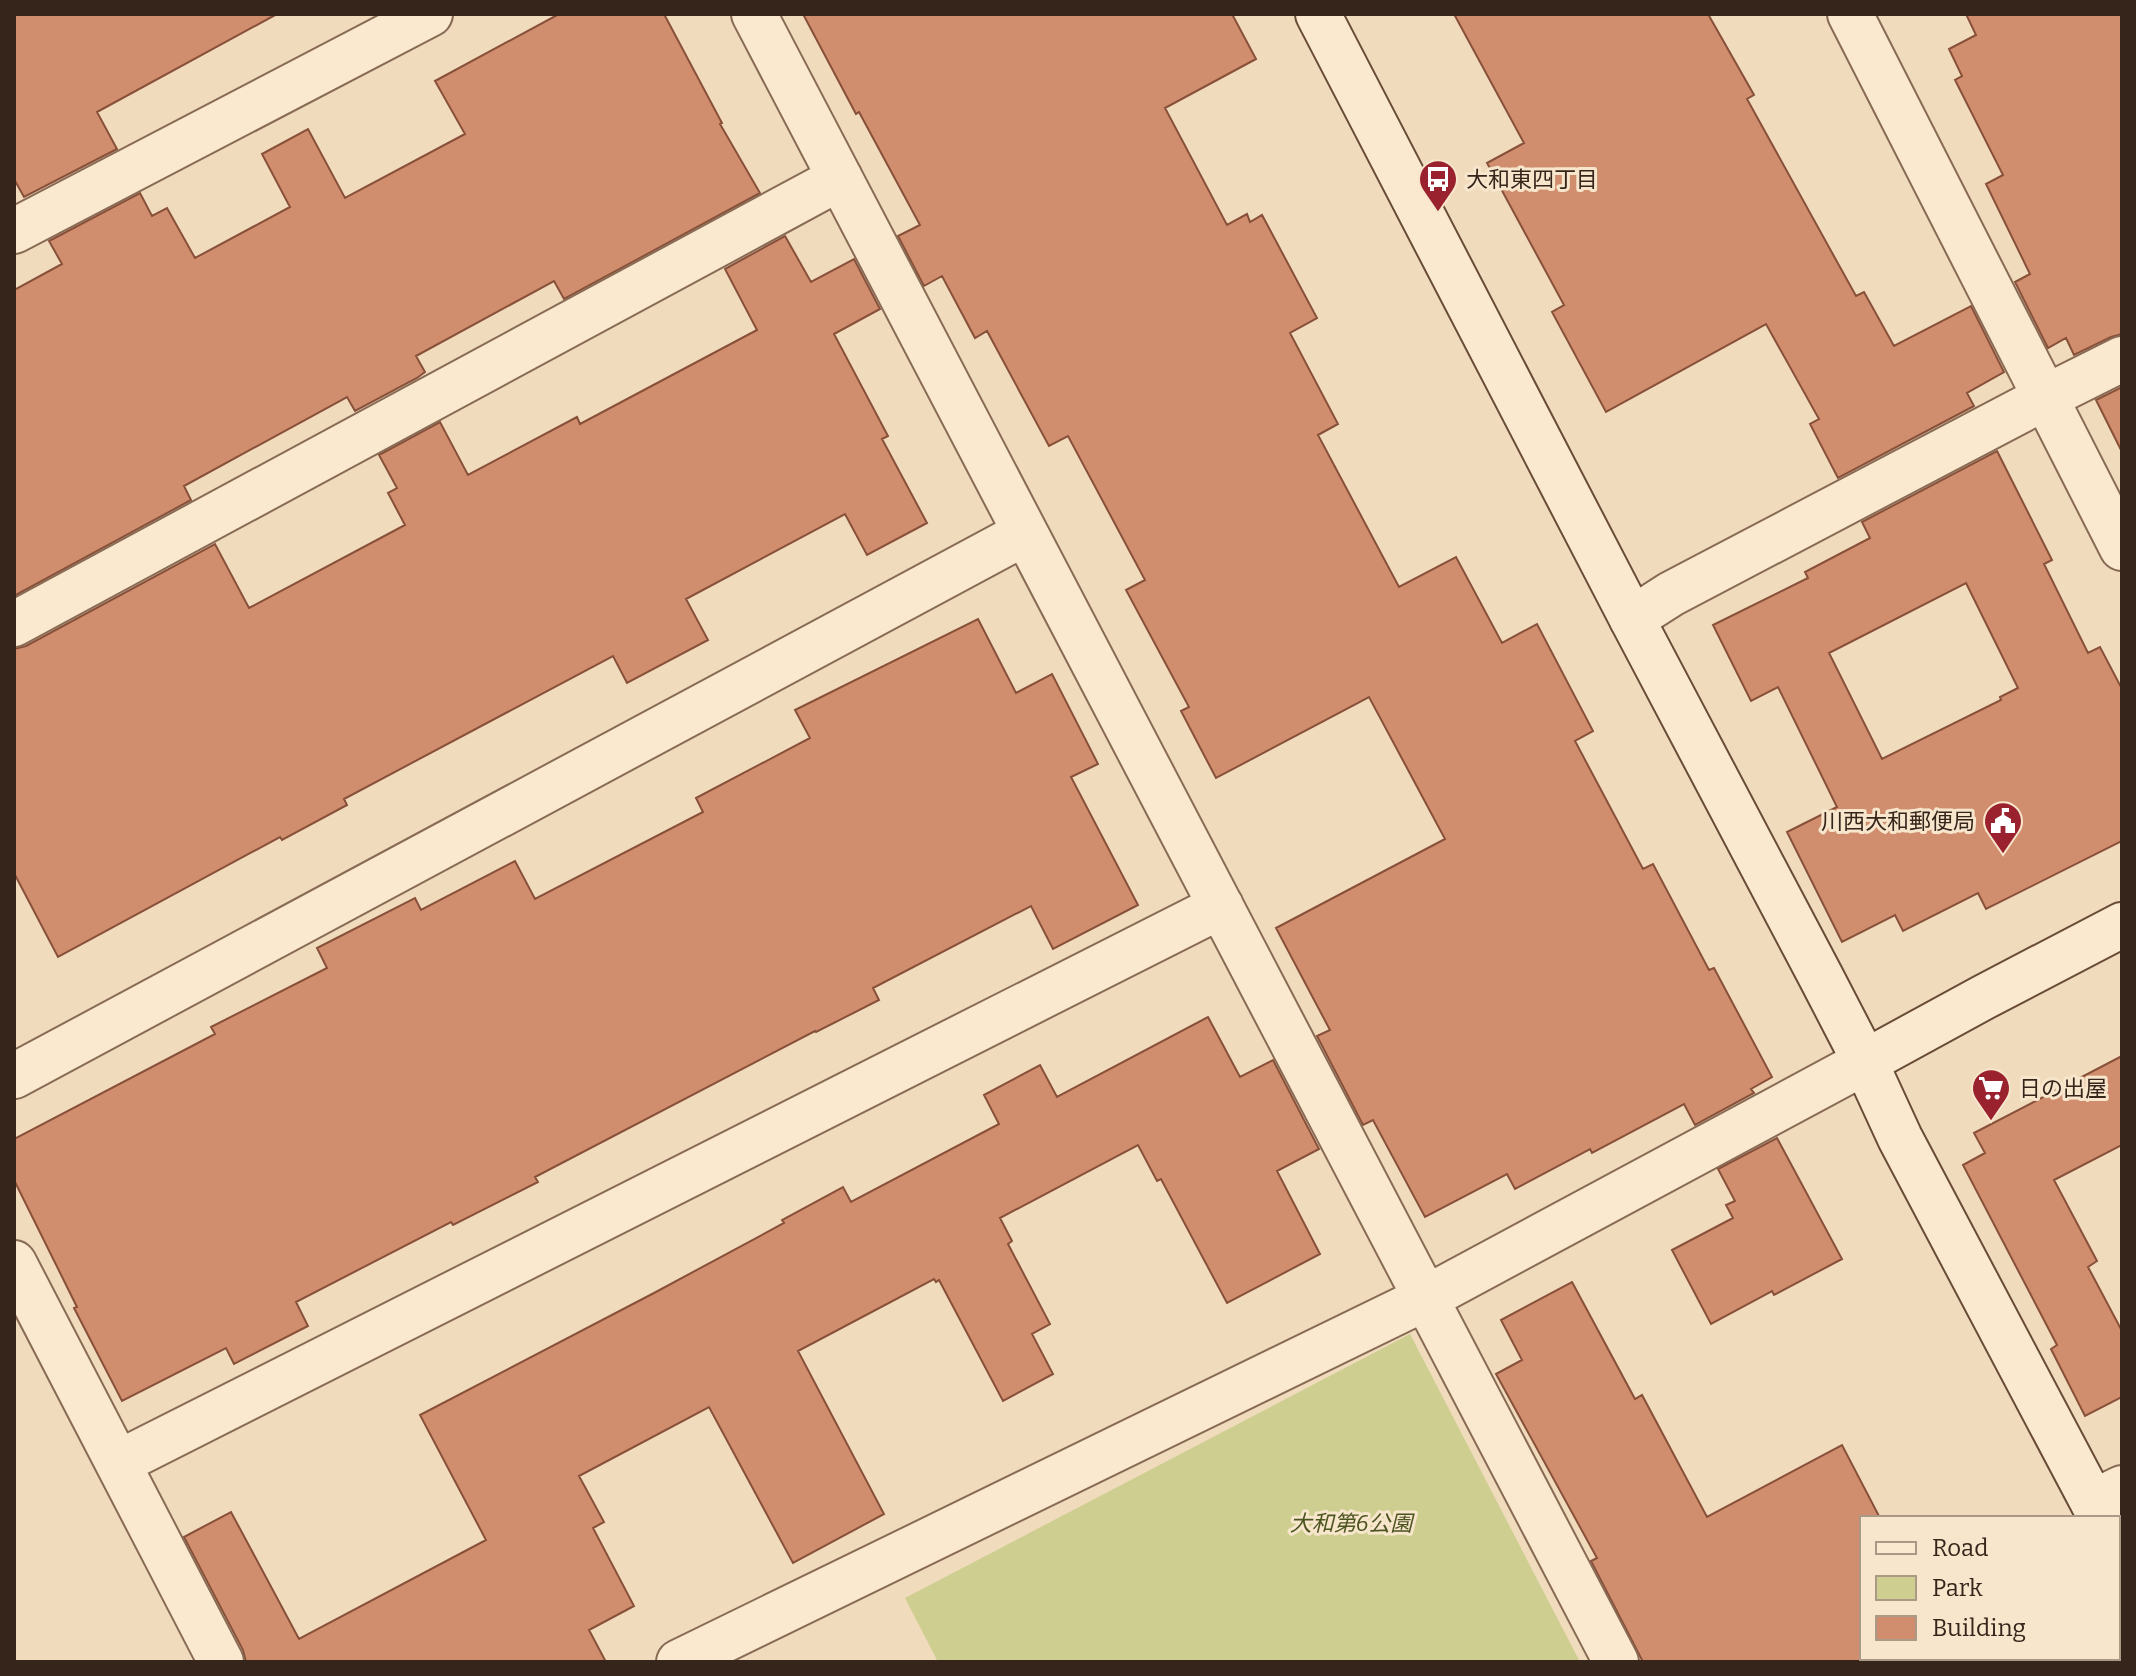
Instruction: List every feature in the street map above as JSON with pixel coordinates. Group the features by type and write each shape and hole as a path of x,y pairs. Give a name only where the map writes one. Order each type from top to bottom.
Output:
{"street":[{"path":"14,231 430,14"},
{"path":"754,14 1616,1662"},
{"path":"1318,14 1865,1062 1900,1138 2105,1503"},
{"path":"1850,14 2122,548"},
{"path":"14,624 840,178"},
{"path":"1632,619 1671,594 2122,359"},
{"path":"14,1076 1025,533"},
{"path":"118,1463 1221,906"},
{"path":"679,1662 1426,1298 2122,925"},
{"path":"14,1263 221,1662"}],"green space":[{"name":"大和第6公園","path":"1410,1334 1579,1660 938,1662 905,1598"}],"building":[{"path":"14,14 277,14 97,112 117,149 24,197 14,179"},
{"path":"559,14 664,14 720,124 760,193 564,299 554,281 416,356 425,372 417,378 355,411 347,397 184,486 191,500 14,596 14,290 62,264 49,241 140,193 152,216 167,208 195,258 290,207 262,154 308,129 345,198 465,134 435,81"},
{"path":"803,14 1232,14 1256,59 1165,108 1227,225 1247,214 1250,222 1262,215 1317,318 1290,333 1338,424 1318,435 1399,587 1456,557 1502,643 1537,624 1593,731 1575,741 1643,869 1653,864 1709,970 1714,968 1772,1077 1751,1089 1754,1093 1695,1125 1684,1104 1592,1153 1590,1149 1515,1189 1507,1174 1425,1217 1373,1120 1363,1125 1317,1036 1330,1030 1276,928 1445,839 1369,697 1216,778 1181,711 1189,707 1126,590 1145,580 1068,436 1049,446 987,331 975,338 942,276 924,286 898,236 920,225"},
{"path":"1454,14 1708,14 1754,95 1747,99 1856,296 1864,292 1894,346 1971,306 2004,372 1967,393 1974,406 1838,478 1810,424 1819,419 1766,324 1606,412 1552,312 1564,305 1487,163 1524,143"},
{"path":"1966,14 2122,14 2122,334 2074,355 2066,338 2048,348 2015,282 2030,274 1986,184 2003,175 1955,80 1962,76 1949,49 1976,35"},
{"path":"785,236 811,282 854,259 880,309 834,334 888,436 882,439 927,523 867,555 845,514 686,599 708,640 627,683 613,656 344,799 347,805 282,840 280,837 58,957 14,873 14,649 26,646 215,544 249,608 405,525 388,493 397,488 379,455 440,422 468,475 577,417 580,424 757,330 725,269"},
{"path":"2122,387 2122,452 2096,400"},
{"path":"1997,451 2052,560 2044,564 2088,653 2100,647 2122,689 2122,841 1986,909 1978,893 1903,931 1895,915 1842,942 1787,832 1837,807 1778,687 1751,701 1713,625 1808,578 1805,572 1870,538 1862,522","holes":["1966,583 2018,688 2000,697 2001,700 1882,759 1829,653"]},
{"path":"978,619 1016,693 1052,674 1098,764 1071,777 1138,905 1053,949 1031,906 873,988 879,1000 535,1177 538,1182 453,1225 451,1222 296,1302 308,1326 234,1364 226,1348 122,1401 14,1180 14,1139 215,1034 211,1027 327,968 317,948 415,898 421,910 515,861 535,899 703,812 696,798 810,738 795,710"},
{"path":"1208,1017 1240,1077 1273,1060 1319,1149 1277,1171 1320,1254 1227,1303 1161,1179 1157,1181 1138,1145 1000,1218 1012,1241 1008,1244 1050,1324 1032,1334 1053,1374 1003,1401 939,1280 936,1282 934,1279 798,1351 884,1514 793,1563 709,1407 579,1476 604,1522 593,1528 634,1606 589,1630 606,1662 246,1662 243,1650 184,1537 231,1512 299,1639 486,1540 420,1415 784,1223 782,1220 843,1187 851,1202 999,1124 984,1095 1040,1065 1057,1097"},
{"path":"2122,1056 2122,1145 2054,1180 2097,1261 2088,1267 2122,1331 2122,1397 2085,1416 2051,1349 2057,1345 1963,1165 1985,1153 1974,1133"},
{"path":"1777,1138 1842,1259 1774,1295 1772,1291 1711,1324 1672,1250 1733,1218 1726,1205 1735,1201 1718,1169"},
{"path":"1572,1282 1635,1399 1642,1395 1707,1517 1842,1445 1879,1516 1860,1516 1862,1662 1643,1662 1591,1561 1597,1558 1496,1374 1522,1360 1501,1320"}],"place":[{"name":"大和東四丁目","path":"1438,213"},
{"name":"川西大和郵便局","path":"2003,855"},
{"name":"日の出屋","path":"1991,1122"}]}
